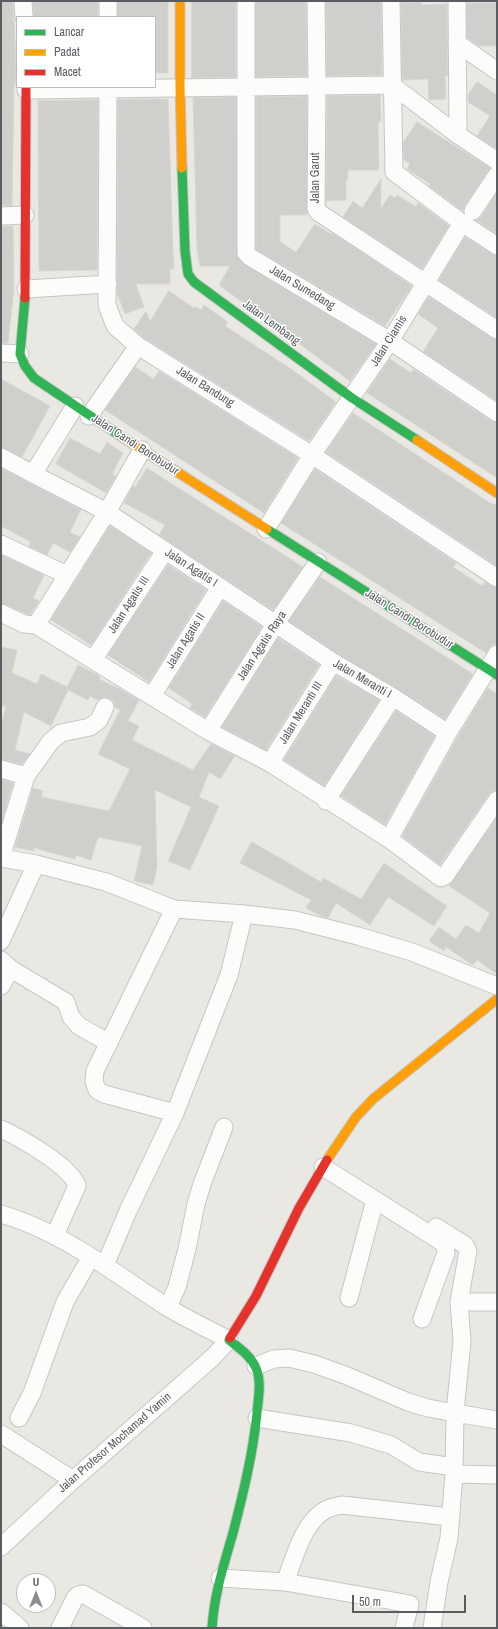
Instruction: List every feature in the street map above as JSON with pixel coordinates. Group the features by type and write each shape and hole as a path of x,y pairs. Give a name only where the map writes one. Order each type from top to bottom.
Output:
{"street":[{"path":"23,1 24,16"},
{"path":"108,1 108,16"},
{"path":"180,1 180,88"},
{"path":"246,1 246,87"},
{"name":"Jalan Garut","path":"316,1 316,208 318,212 425,284 497,330"},
{"path":"390,1 394,172 467,217 497,246"},
{"path":"457,1 458,135"},
{"path":"457,43 497,71"},
{"path":"1,353 20,354 26,289 26,88 180,88 392,85 458,135 497,161"},
{"name":"Jalan Sumedang","path":"246,87 246,253 250,257 390,341 497,413"},
{"name":"Jalan Bandung","path":"108,88 107,305 115,326 138,346 312,455 497,578"},
{"name":"Jalan Lembang","path":"180,88 185,251 188,274 194,282 352,398 497,493"},
{"name":"Jalan Ciamis","path":"266,529 312,455 390,341 467,217 497,175"},
{"path":"1,216 25,215"},
{"path":"26,289 108,284"},
{"path":"89,416 138,346"},
{"name":"Jalan Candi Borobudur","path":"20,354 25,366 34,378 89,416 492,671"},
{"path":"33,474 75,406"},
{"path":"36,625 106,512 142,450"},
{"name":"Jalan Agatis I","path":"1,457 106,512 276,624"},
{"path":"1,544 67,575"},
{"name":"Jalan Agatis III","path":"93,660 165,551"},
{"name":"Jalan Agatis Raya","path":"208,731 276,624 318,562"},
{"name":"Jalan Agatis II","path":"152,696 220,586"},
{"path":"1,613 24,624 36,625 208,731 270,763 326,801 389,840 436,875 443,878 497,800"},
{"name":"Jalan Meranti I","path":"276,624 332,662 393,697 448,733"},
{"path":"389,840 448,733 492,671 497,654"},
{"name":"Jalan Meranti III","path":"270,763 332,662"},
{"path":"326,801 393,697"},
{"path":"104,707 99,720 90,727 60,733 51,741 26,776 1,858 36,864 106,882 174,909 244,914 295,920 358,936 412,952 497,986"},
{"path":"1,769 26,776"},
{"path":"1,941 36,864"},
{"path":"174,909 108,1043 95,1071 94,1081 97,1090 104,1094 175,1113"},
{"path":"19,1418 32,1393 65,1302 98,1261 128,1211 175,1113 229,975 244,914"},
{"path":"1,986 6,964 66,1002 71,1017 79,1026 108,1043"},
{"path":"229,1340 256,1296 299,1208 325,1163 356,1117 374,1099 497,999"},
{"path":"168,1308 177,1287 188,1249 196,1204 202,1184 224,1127"},
{"path":"1,1129 41,1151 58,1164 75,1181 77,1186 55,1235"},
{"path":"325,1163 375,1200 445,1244 446,1253 422,1319"},
{"path":"325,1163 465,1245 468,1252 459,1302 462,1341 455,1414 454,1470 449,1538 439,1582 432,1628"},
{"path":"349,1298 375,1200"},
{"path":"1,1214 33,1225 55,1235 98,1261 168,1308 229,1340 246,1353 256,1366 259,1378 257,1418 250,1466 213,1607 212,1628"},
{"path":"459,1302 497,1302"},
{"name":"Jalan Profesor Mochamad Yamin","path":"1,1547 73,1480 212,1358 229,1340"},
{"path":"256,1366 281,1358 289,1358 345,1375 408,1402 428,1408 455,1414 497,1420"},
{"path":"257,1418 351,1433 391,1445 419,1462 454,1470 497,1475"},
{"path":"1,1434 73,1480"},
{"path":"286,1582 305,1533 312,1522 328,1509 342,1505 450,1517"},
{"path":"220,1578 286,1582 410,1604 404,1628"},
{"path":"60,1628 75,1598 78,1595 83,1594 143,1628"},
{"path":"1,1612 20,1628"}],"building":[{"path":"1,1 13,1 16,80 14,87 12,206 1,206"},
{"path":"33,1 98,1 98,16 34,16"},
{"path":"118,1 168,1 168,73 156,73 156,16 118,16"},
{"path":"192,1 236,1 236,77 192,78"},
{"path":"256,1 306,1 307,76 256,77"},
{"path":"326,1 381,1 382,75 327,76"},
{"path":"421,2 421,5 447,4 448,76 445,76 446,99 429,100 428,79 402,80 401,3"},
{"path":"467,3 497,3 497,46 479,46 467,38"},
{"path":"477,82 497,95 497,149 477,136 490,116 468,102 468,95"},
{"path":"380,95 381,122 378,122 379,170 348,170 348,179 346,179 346,200 326,201 327,96"},
{"path":"307,96 307,215 280,215 280,242 296,252 315,224 331,234 332,233 412,286 385,326 256,249 256,97"},
{"path":"236,97 237,257 245,265 376,344 350,381 219,285 230,266 200,266 197,250 193,98"},
{"path":"118,99 168,99 174,266 174,269 170,269 170,284 136,284 144,307 125,314 117,293"},
{"path":"98,100 97,270 39,271 38,101"},
{"path":"417,122 490,168 465,205 463,211 429,186 430,184 407,169 410,164 404,160 403,143"},
{"path":"381,179 381,208 390,195 395,198 397,195 416,207 418,203 449,226 422,269 343,217 353,201 362,208"},
{"path":"497,193 497,234 476,220 481,217"},
{"path":"1,226 13,226 14,288 8,343 1,343"},
{"path":"465,237 497,256 497,318 439,280"},
{"path":"169,291 194,308 195,306 201,310 204,305 228,322 225,326 294,371 336,402 309,441 144,338 134,329 146,311 150,321"},
{"path":"429,297 497,340 497,401 424,352 438,328 418,314"},
{"path":"390,359 411,373 413,369 491,421 497,423 497,478 367,393"},
{"path":"135,367 154,379 159,371 298,458 264,513 105,410"},
{"path":"1,379 50,406 22,457 1,447"},
{"path":"353,413 490,503 497,505 497,566 326,452"},
{"path":"70,438 100,454 107,442 123,453 112,474 116,476 106,493 56,464"},
{"path":"1,468 81,510 70,532 80,537 70,552 53,543 47,555 29,546 31,542 1,526"},
{"path":"147,468 303,567 273,610 159,535 165,525 124,503 133,486 135,487"},
{"path":"315,469 456,563 453,567 482,586 485,582 497,588 497,644 492,645 486,653 281,523"},
{"path":"110,526 151,553 91,645 51,620"},
{"path":"1,555 44,575 33,598 39,601 30,615 1,603"},
{"path":"168,565 206,590 149,682 108,655"},
{"path":"320,577 473,674 445,719 398,689 338,654 289,621"},
{"path":"223,601 262,627 205,717 190,708 192,704 169,688"},
{"path":"278,638 319,665 266,750 222,727"},
{"path":"1,647 17,650 12,673 37,684 41,674 67,687 78,665 100,676 99,679 139,700 128,721 139,726 132,740 193,770 211,744 235,756 220,779 209,772 199,797 219,806 190,870 168,861 191,807 155,790 157,867 153,885 134,881 142,846 98,837 91,860 76,855 75,859 34,848 34,851 15,847 33,788 43,791 41,797 109,811 130,769 98,754 120,710 115,707 113,701 104,697 98,700 90,696 88,700 68,690 51,726 24,712 15,750 30,754 22,764 1,759 1,727 6,706 1,706"},
{"path":"336,676 379,700 324,786 284,760"},
{"path":"488,688 497,694 497,790 492,791 489,794 440,865 402,836 457,738"},
{"path":"396,711 435,736 385,825 341,796"},
{"path":"1,779 13,783 1,824"},
{"path":"497,818 497,974 477,960 473,965 446,947 444,951 429,941 439,927 456,939 466,925 479,933 490,913 449,886"},
{"path":"252,842 321,882 323,878 361,899 384,863 447,906 434,926 388,897 370,925 336,903 328,918 321,916 306,908 311,900 240,863"}],"traffic: fast":[{"path":"182,168 185,251 188,274 194,282 352,398 417,440"},
{"path":"25,298 20,354 25,366 34,378 122,437"},
{"path":"267,529 497,675"},
{"path":"212,1628 217,1592 237,1518 250,1459 259,1390 258,1373 254,1364 244,1352 229,1340 230,1338"}],"traffic: slow":[{"path":"180,1 182,168"},
{"path":"122,437 267,529"},
{"path":"417,440 497,493"},
{"path":"327,1160 356,1117 373,1099 497,999"}],"traffic: jam":[{"path":"25,298 26,88"},
{"path":"230,1338 256,1296 299,1208 327,1160"}]}
